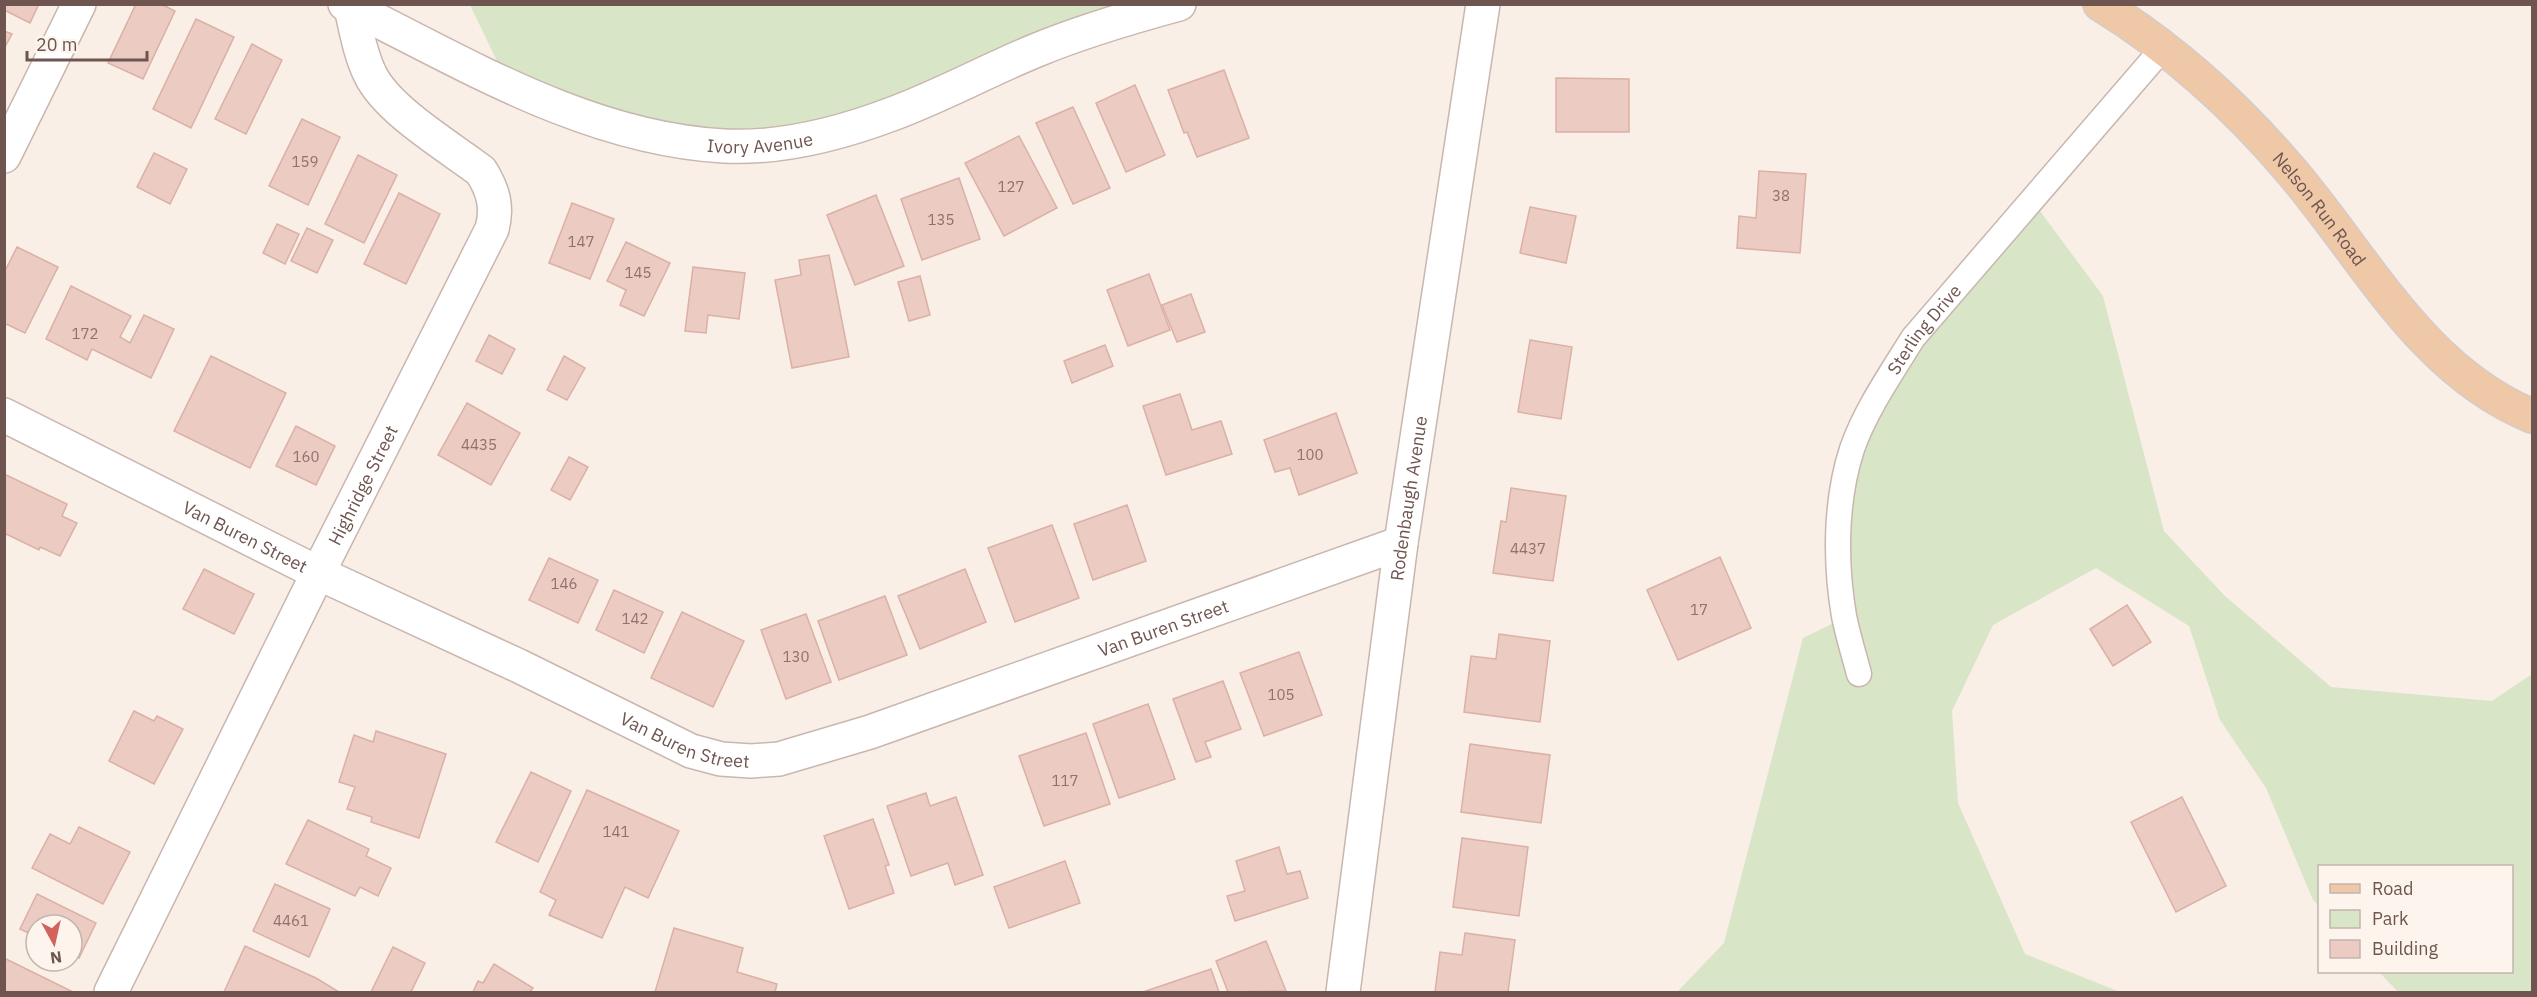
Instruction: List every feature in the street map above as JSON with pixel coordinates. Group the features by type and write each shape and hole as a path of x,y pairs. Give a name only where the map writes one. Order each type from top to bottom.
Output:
{"main road":[{"name":"Nelson Run Road","path":"2100,4 2163,48 2255,129 2294,174 2415,329 2439,355 2466,378 2496,398 2532,416"}],"street":[{"path":"4,156 79,4"},
{"name":"Ivory Avenue","path":"348,6 508,84 564,108 644,134 684,142 725,146 764,145 854,128 895,113 1036,50 1133,16 1179,4"},
{"name":"Rodenbaugh Avenue","path":"1343,993 1401,543 1483,4"},
{"name":"Highridge Street","path":"111,993 318,573 467,280 492,229 496,215 490,184 481,171 393,105 380,90 363,56 348,6"},
{"name":"Van Buren Street","path":"4,415 318,573 519,666 691,751 722,759 751,761 779,759 870,732 1401,543"}],"lane":[{"name":"Sterling Drive","path":"1859,674 1845,618 1838,575 1842,494 1852,448 1883,386 1913,338 2163,48"}],"green space":[{"path":"470,5 1179,5 895,113 725,146 508,84"},
{"path":"2031,199 2103,296 2164,531 2225,596 2331,687 2492,701 2532,674 2532,992 2398,992 2380,973 2513,973 2513,865 2318,865 2318,905 2313,900 2266,788 2220,720 2189,626 2096,568 1993,625 1952,711 1958,803 2025,954 2120,992 1677,992 1724,943 1803,638 1844,618 1841,494 1883,386"}],"building":[{"path":"4,4 39,4 30,23 4,10"},
{"path":"136,4 161,4 175,11 143,79 108,63"},
{"path":"196,19 234,37 191,128 153,109"},
{"path":"4,31 12,34 4,49"},
{"path":"252,44 282,60 246,134 215,119"},
{"path":"1224,70 1249,138 1197,157 1187,132 1184,133 1168,90"},
{"path":"1556,78 1629,79 1629,132 1556,132"},
{"path":"1135,85 1165,155 1126,172 1096,103"},
{"path":"1073,107 1110,188 1073,204 1036,123"},
{"path":"302,119 340,137 308,205 269,186"},
{"path":"1019,136 1057,208 1004,236 965,163"},
{"path":"154,153 187,169 170,204 137,187"},
{"path":"358,155 397,175 364,243 325,224"},
{"path":"1759,171 1806,174 1800,253 1737,248 1739,216 1756,218"},
{"path":"959,178 980,239 922,260 901,199"},
{"path":"399,193 440,214 406,284 364,264"},
{"path":"876,195 904,266 855,285 827,215"},
{"path":"572,203 614,219 590,279 549,263"},
{"path":"1530,207 1576,216 1566,263 1520,253"},
{"path":"277,224 299,234 285,264 263,253"},
{"path":"307,228 333,240 317,273 291,261"},
{"path":"626,242 670,263 644,316 620,305 626,290 607,281"},
{"path":"17,247 58,267 25,333 4,323 4,273"},
{"path":"829,255 849,357 792,368 775,280 801,275 799,260"},
{"path":"693,267 745,273 739,319 708,315 706,333 685,331"},
{"path":"1149,274 1170,330 1128,346 1107,290"},
{"path":"920,276 930,315 909,321 898,282"},
{"path":"71,286 131,316 120,337 130,343 144,315 174,329 151,378 92,349 87,360 46,339"},
{"path":"1191,294 1205,332 1177,342 1162,305"},
{"path":"489,335 515,349 502,374 476,361"},
{"path":"1530,340 1572,347 1561,419 1518,412"},
{"path":"1105,345 1113,366 1072,383 1064,361"},
{"path":"211,356 286,393 250,468 174,431"},
{"path":"564,356 585,368 567,400 547,390"},
{"path":"1180,394 1192,430 1221,421 1232,454 1166,475 1143,406"},
{"path":"467,403 520,433 491,485 438,455"},
{"path":"1336,413 1357,473 1299,495 1290,468 1275,472 1264,440"},
{"path":"296,426 335,446 316,485 276,466"},
{"path":"569,457 588,467 570,500 551,490"},
{"path":"4,474 67,504 62,516 77,523 60,556 40,547 39,550 4,533"},
{"path":"1511,488 1566,496 1553,581 1493,573 1501,521 1506,522"},
{"path":"1127,505 1146,561 1093,580 1074,524"},
{"path":"1052,525 1079,598 1015,622 988,548"},
{"path":"1720,557 1751,628 1678,660 1647,590"},
{"path":"549,558 598,580 578,623 529,600"},
{"path":"204,569 254,594 234,634 183,609"},
{"path":"965,569 986,622 920,649 898,596"},
{"path":"614,590 663,612 644,653 596,630"},
{"path":"885,596 907,655 839,680 818,621"},
{"path":"2127,605 2151,642 2113,666 2090,629"},
{"path":"682,612 744,641 713,707 651,678"},
{"path":"806,614 831,682 786,699 761,630"},
{"path":"1499,634 1550,641 1540,722 1464,712 1471,656 1496,659"},
{"path":"1299,652 1322,715 1264,736 1240,673"},
{"path":"1223,681 1241,729 1205,742 1211,757 1196,762 1173,699"},
{"path":"1148,704 1175,779 1119,798 1093,724"},
{"path":"134,711 154,721 157,716 183,729 154,784 109,761"},
{"path":"376,731 446,754 419,838 371,822 372,817 347,809 355,787 339,782 354,735 373,742"},
{"path":"1086,733 1110,804 1044,826 1019,756"},
{"path":"1470,744 1550,755 1541,823 1461,812"},
{"path":"531,772 571,791 538,862 496,842"},
{"path":"587,790 679,831 648,898 625,887 602,938 549,915 556,900 540,892"},
{"path":"926,793 930,806 956,797 983,875 955,885 948,863 911,876 887,806"},
{"path":"2182,797 2226,886 2176,912 2131,822"},
{"path":"873,819 889,865 885,866 894,893 849,909 824,836"},
{"path":"308,820 369,849 366,856 391,868 378,896 360,887 355,896 286,864"},
{"path":"79,827 130,852 103,904 32,868 50,834 70,844"},
{"path":"1462,838 1528,847 1519,916 1453,907"},
{"path":"1279,847 1287,874 1300,871 1308,898 1235,921 1227,896 1245,891 1236,861"},
{"path":"1065,861 1080,903 1009,928 994,887"},
{"path":"275,884 330,909 309,957 253,931"},
{"path":"37,894 76,913 28,913"},
{"path":"84,917 96,923 84,948"},
{"path":"674,928 743,948 737,972 777,984 775,992 655,992"},
{"path":"1465,933 1515,940 1508,992 1435,992 1440,952 1462,955"},
{"path":"1266,941 1286,991 1228,992 1216,961"},
{"path":"245,946 316,978 339,992 224,992"},
{"path":"393,947 425,963 411,992 371,992"},
{"path":"4,958 24,968 24,973 34,973 73,992 4,992"},
{"path":"494,964 533,988 530,992 473,992 478,981 483,983"},
{"path":"1211,969 1219,992 1143,992"}]}
